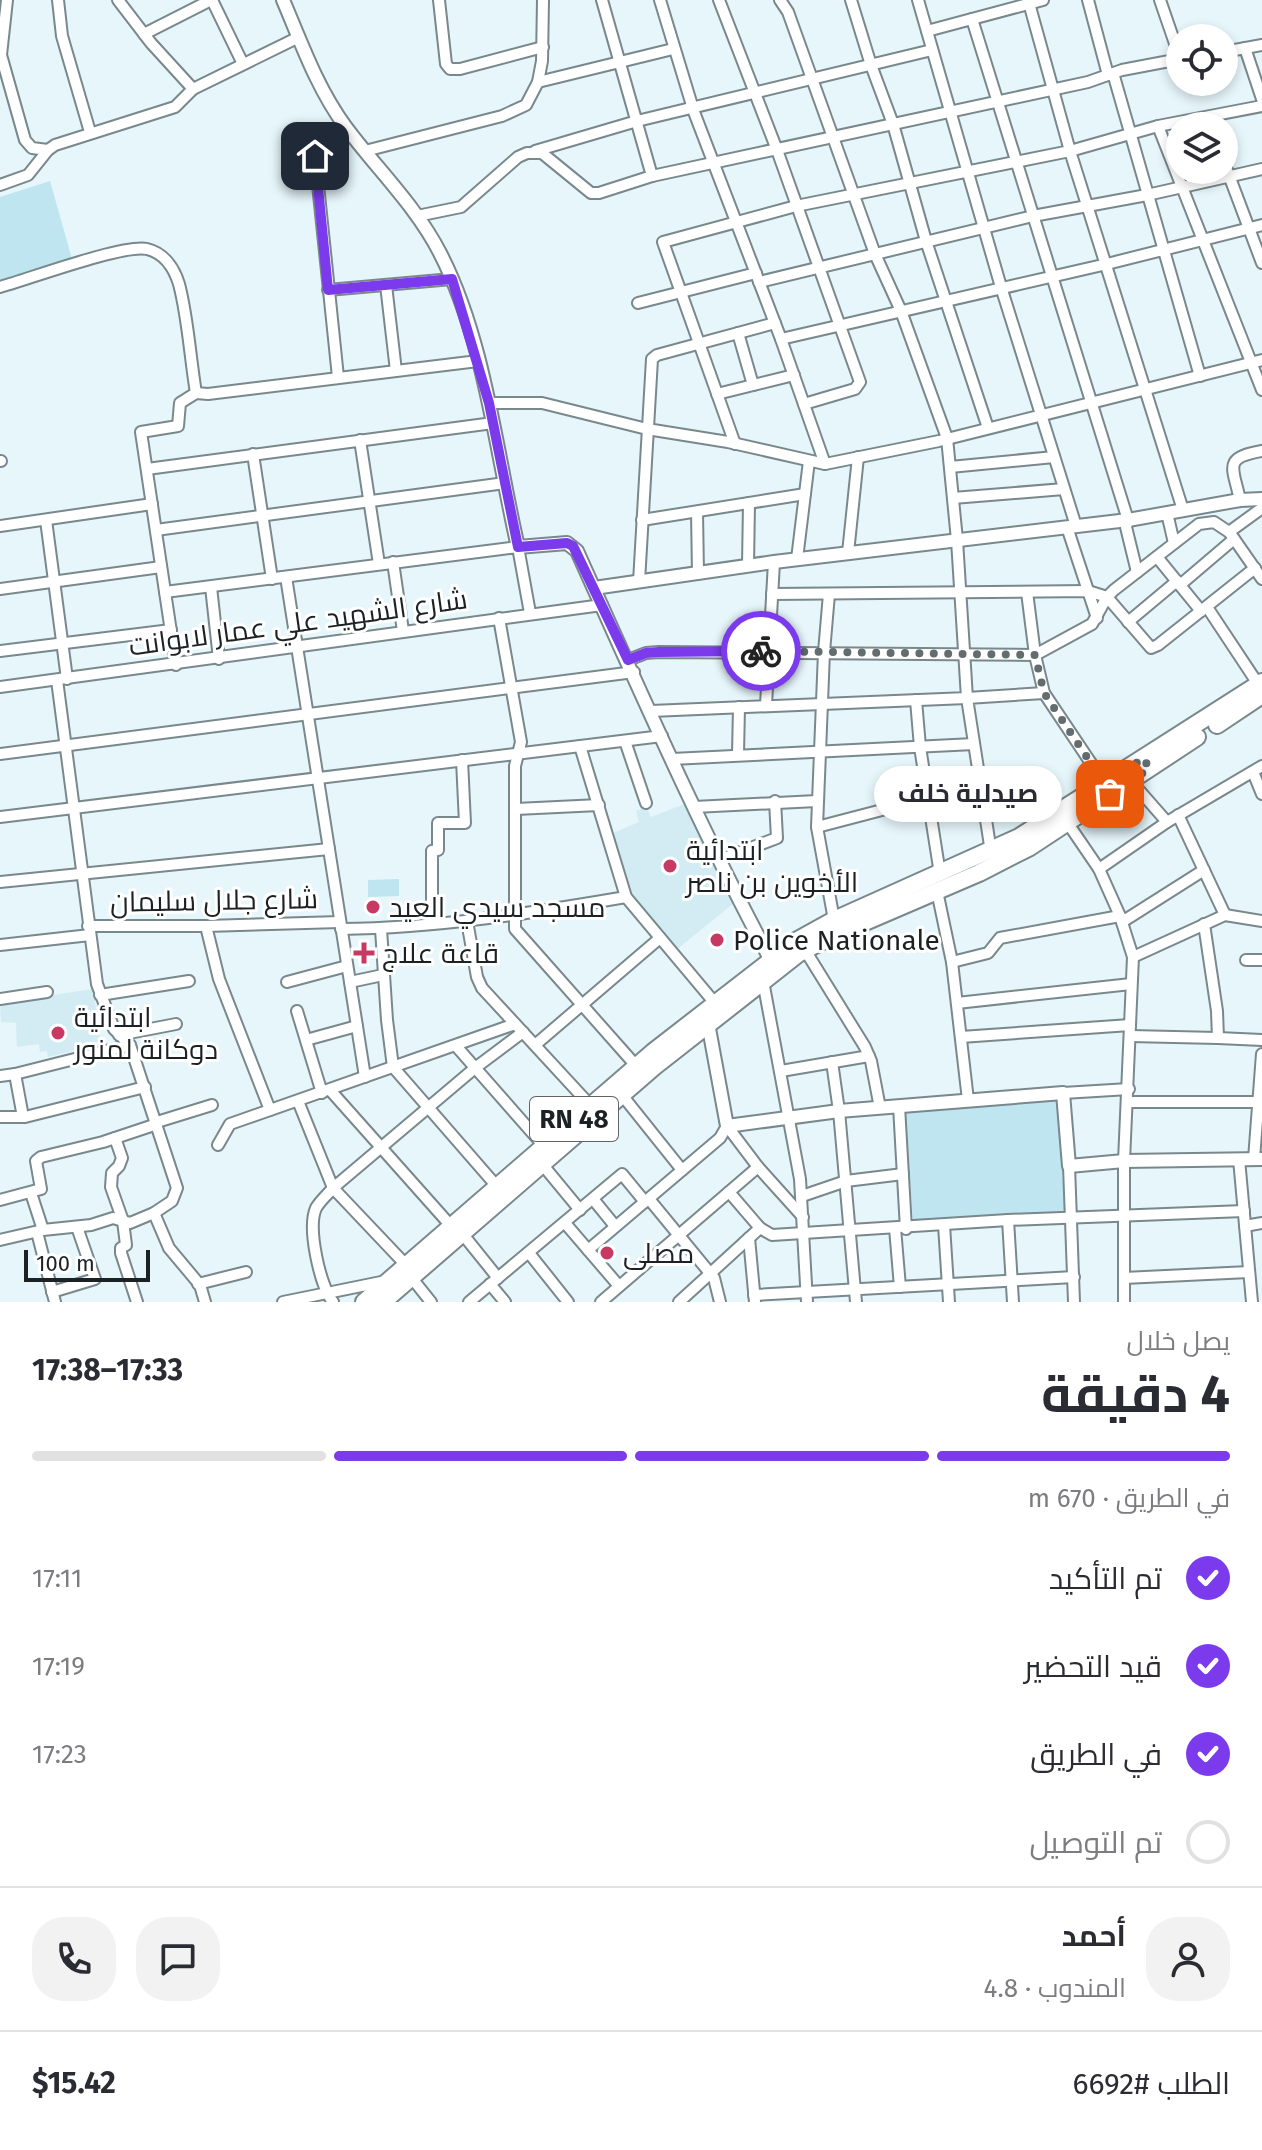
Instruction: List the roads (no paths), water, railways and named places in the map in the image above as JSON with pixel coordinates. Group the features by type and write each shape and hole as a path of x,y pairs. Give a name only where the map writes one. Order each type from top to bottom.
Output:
{"highway":[{"name":"RN 48","path":"501,1190 542,1164 622,1095 641,1071 714,1002 776,965 938,882 1105,784 1146,764 1261,687"},
{"name":"RN 48","path":"364,1302 401,1277 501,1190 543,1145 590,1105 708,1023 834,920 1030,847 1131,781 1146,764"},
{"name":"RN 48","path":"383,1302 401,1277"}],"street":[{"path":"7,0 1,56 25,140 32,148 48,150"},
{"path":"58,0 62,36 90,132"},
{"path":"118,0 193,89"},
{"path":"144,34 212,0 243,64"},
{"path":"283,0 330,103 417,216 452,279 489,403 530,613"},
{"path":"439,0 446,64 450,69 543,47"},
{"path":"365,151 513,112 526,105 538,82 543,47 543,0"},
{"path":"602,0 652,176"},
{"path":"660,0 693,108 825,464"},
{"path":"719,0 777,150 860,385 804,404"},
{"path":"780,0 788,12 875,254 901,311 947,438 957,540 962,653 991,852"},
{"path":"851,0 988,428"},
{"path":"918,0 983,227 1064,489 1097,618"},
{"path":"927,31 972,19 1008,4 1043,0"},
{"path":"1088,0 1200,376"},
{"path":"1160,0 1168,24"},
{"path":"1029,3 1070,151 1183,510"},
{"path":"972,19 1128,520 1126,527 1137,572"},
{"path":"0,185 28,175 48,150 66,140 175,107 193,89 299,37"},
{"path":"1238,49 1262,45"},
{"path":"1245,48 1262,99"},
{"path":"538,82 673,49"},
{"path":"417,216 461,207 518,157 637,121 932,50"},
{"path":"535,152 542,153 591,193 599,193 652,176 1166,62"},
{"path":"1238,113 1262,106"},
{"path":"735,444 663,242 796,206 1070,151 1166,125"},
{"path":"1158,126 1257,361 1262,390"},
{"path":"315,156 338,377"},
{"path":"1238,175 1262,169"},
{"path":"638,303 679,292 818,267 1033,216 1198,184"},
{"path":"1233,184 1262,263"},
{"path":"781,339 1262,225"},
{"path":"0,287 120,251 142,249 161,255 179,284 196,393"},
{"path":"328,290 452,279"},
{"path":"386,285 396,371"},
{"path":"639,582 652,359 657,355 775,323"},
{"path":"738,333 753,385"},
{"path":"176,665 141,432 178,426 180,403 196,393 478,361"},
{"path":"489,403 542,403 647,429 825,464 947,438 1257,361"},
{"path":"717,394 794,375"},
{"path":"147,469 493,423"},
{"path":"360,440 379,564"},
{"path":"1240,500 1235,458 1262,451"},
{"path":"253,454 272,579"},
{"path":"848,553 858,457"},
{"path":"950,467 1054,457"},
{"path":"797,559 809,461"},
{"path":"156,530 505,483"},
{"path":"953,498 1064,489"},
{"path":"642,520 805,494"},
{"path":"594,588 797,559 1128,520 1240,500 1262,499"},
{"path":"748,566 749,503"},
{"path":"0,526 152,504"},
{"path":"1128,622 1178,583 1262,508"},
{"path":"697,512 698,574"},
{"path":"1167,513 1174,543"},
{"path":"0,1240 115,1218 130,1223 154,1213 172,1201 176,1193 176,1183 130,1045 118,1034 100,995 73,808 66,745 62,643 46,520"},
{"path":"0,754 511,687 631,666 646,653 769,651 1035,655 1086,629 1097,618 1107,597 1199,524 1208,522 1218,523 1231,535 1262,579"},
{"path":"165,592 518,547 567,543 577,551 719,860 756,936 776,965 781,1071 802,1196 807,1297"},
{"path":"1157,557 1204,609 1261,687"},
{"path":"393,562 403,631"},
{"path":"766,705 774,562"},
{"path":"0,589 161,567"},
{"path":"772,594 1088,591 1107,597 1152,647 1255,568"},
{"path":"286,577 365,1077"},
{"path":"211,587 219,659"},
{"path":"1027,592 1035,655 1044,693 1105,784"},
{"path":"829,594 817,827 834,920"},
{"name":"شارع الشهيد علي عمار لابوانت","path":"0,687 602,605"},
{"path":"499,618 521,742 515,766 515,929 641,1071"},
{"path":"0,651 171,630"},
{"path":"651,711 1044,693"},
{"path":"916,700 968,1100"},
{"path":"738,754 739,707"},
{"path":"0,817 662,736"},
{"path":"625,741 646,803"},
{"path":"672,759 974,744"},
{"path":"580,746 626,897 714,1002"},
{"path":"432,924 432,851 438,850 438,823 465,823 462,760"},
{"path":"1099,869 1178,815 1258,769 1262,794"},
{"path":"1131,781 1167,822"},
{"path":"817,827 928,798 981,789"},
{"path":"719,860 777,838 775,801"},
{"path":"694,807 817,801"},
{"path":"516,809 599,805"},
{"path":"1178,815 1225,915"},
{"path":"1067,822 1099,869 1121,919 1133,957 1124,1161 1124,1302"},
{"path":"0,882 329,849"},
{"path":"952,962 988,953 1000,938 1121,919 1204,870"},
{"name":"شارع جلال سليمان","path":"0,945 89,931 206,926 341,925 381,929 514,916 626,897"},
{"path":"1133,957 1225,915 1262,921"},
{"path":"467,921 477,977 482,988 590,1105"},
{"path":"1204,924 1218,1038"},
{"path":"206,926 219,979 270,1110"},
{"path":"381,929 393,1067 501,1190"},
{"path":"535,1045 660,938"},
{"path":"805,950 869,1056 880,1108"},
{"path":"1246,960 1262,960"},
{"path":"287,982 347,966"},
{"path":"350,982 383,975"},
{"path":"100,995 189,981"},
{"path":"957,1003 1131,984"},
{"path":"0,999 47,992"},
{"path":"297,1011 326,1092 456,1229 494,1281 505,1302"},
{"path":"708,1023 727,1126 758,1167 803,1217"},
{"path":"118,1034 176,1024"},
{"path":"306,1040 357,1026"},
{"path":"218,1145 230,1124 456,1046 519,1028"},
{"path":"333,1302 325,1293 316,1254 315,1210 333,1188 519,1028"},
{"path":"961,1037 1130,1031 1262,1040"},
{"path":"0,1076 130,1045"},
{"path":"456,1046 543,1145"},
{"path":"1069,1166 1124,1161 1258,1159 1262,1054"},
{"path":"781,1071 869,1056"},
{"path":"832,1062 856,1302"},
{"path":"15,1074 23,1117"},
{"path":"0,1117 23,1117 145,1087"},
{"path":"727,1126 839,1111 1129,1089"},
{"path":"1063,1093 1074,1302"},
{"path":"622,1095 682,1170"},
{"path":"298,1101 333,1188 401,1277 431,1302"},
{"path":"1128,1102 1258,1102"},
{"path":"0,1200 41,1189 36,1161 41,1157 115,1138 212,1105"},
{"path":"899,1106 903,1174 900,1287"},
{"path":"588,1250 720,1138 727,1126"},
{"path":"115,1138 122,1158 112,1173 111,1187 123,1221 126,1245 121,1248 121,1253 137,1302"},
{"path":"1239,1159 1252,1302"},
{"path":"542,1164 580,1210"},
{"path":"601,1302 758,1167"},
{"path":"469,1302 622,1174 711,1273 720,1302"},
{"path":"802,1196 846,1181 903,1174"},
{"path":"729,1192 760,1228 772,1235 1008,1220 1244,1211"},
{"path":"31,1193 54,1297 95,1279 77,1227"},
{"path":"593,1199 615,1226"},
{"path":"154,1213 169,1248 198,1284 205,1302"},
{"path":"1008,1220 1013,1302"},
{"path":"565,1223 619,1286"},
{"path":"1245,1226 1262,1223"},
{"path":"944,1225 949,1302"},
{"path":"679,1302 760,1228"},
{"path":"749,1238 754,1298 807,1297 854,1290 1074,1277"},
{"path":"529,1253 568,1302"},
{"path":"198,1284 246,1272"},
{"path":"1124,1278 1249,1272"},
{"path":"283,1302 401,1277"}],"place":[{"name":"صيدلية خلف","path":"1110,794"},
{"name":"ابتدائية الأخوين بن ناصر","path":"670,866"},
{"name":"مسجد سيدي العيد","path":"373,907"},
{"name":"Police Nationale","path":"717,940"},
{"name":"قاعة علاج","path":"364,953"},
{"name":"ابتدائية دوكانة لمنور","path":"58,1033"},
{"name":"مصلى","path":"607,1253"}]}
